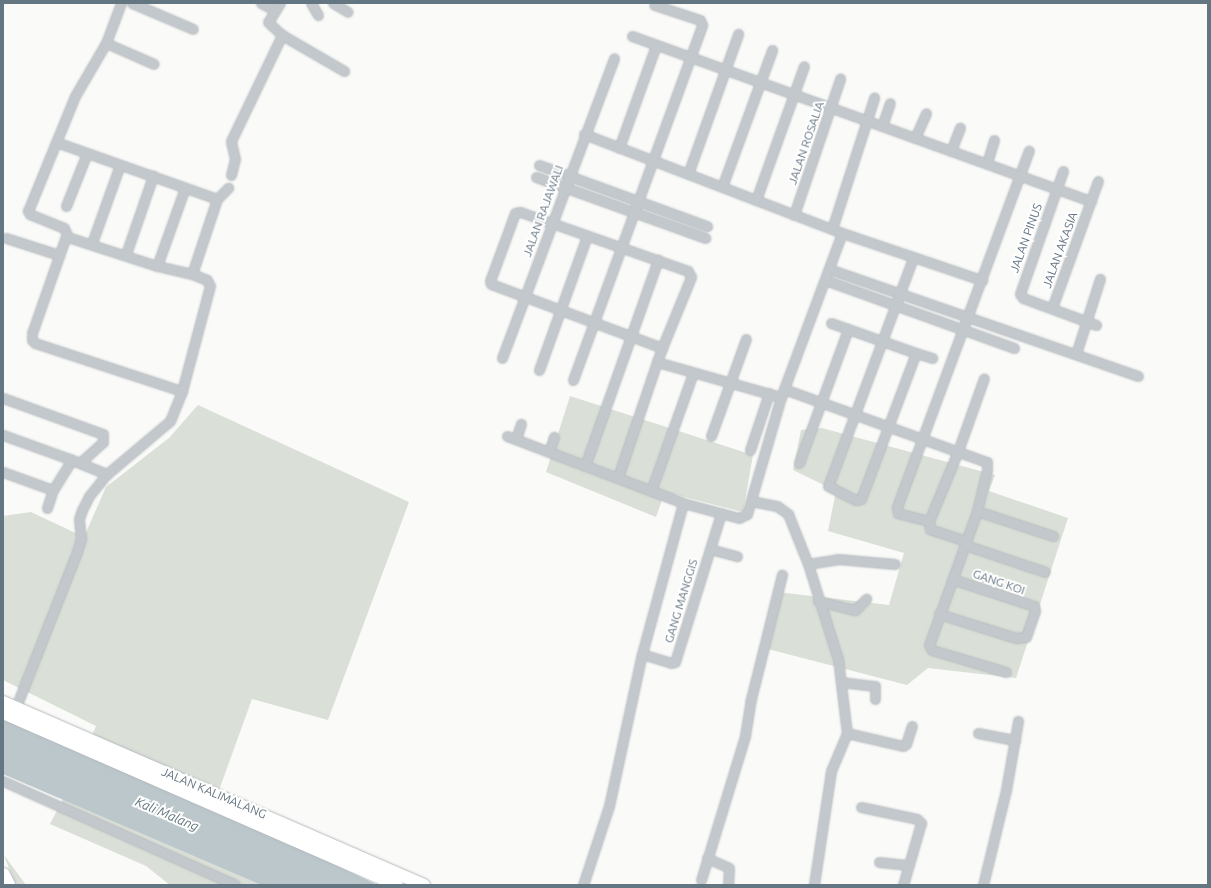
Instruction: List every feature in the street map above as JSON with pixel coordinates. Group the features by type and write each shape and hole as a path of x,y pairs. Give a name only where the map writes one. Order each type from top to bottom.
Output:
{"highway":[{"path":"3,875 8,885"}],"main road":[{"name":"JALAN KALIMALANG","path":"3,702 10,713 397,885"},
{"name":"JALAN KALIMALANG","path":"10,713 424,885"}],"street":[{"path":"121,3 106,43 75,96 28,210 30,214 64,228 66,236 32,333 35,343 182,390"},
{"path":"132,3 193,29"},
{"path":"261,3 277,6 268,22 282,35 344,71"},
{"path":"311,3 318,15"},
{"path":"333,3 348,12"},
{"path":"573,380 655,161 691,58 701,21 654,5"},
{"path":"688,174 738,34"},
{"path":"231,175 235,159 231,140 282,35"},
{"path":"632,36 1091,201"},
{"path":"106,43 154,64"},
{"path":"619,148 656,45"},
{"path":"722,187 772,50"},
{"name":"JALAN RAJAWALI","path":"502,358 526,297 584,134 614,58"},
{"path":"756,200 804,66"},
{"name":"JALAN ROSALIA","path":"794,215 840,79"},
{"path":"832,230 874,98"},
{"path":"882,126 890,103"},
{"path":"915,138 926,113"},
{"path":"951,151 960,128"},
{"path":"584,134 832,230 982,280"},
{"path":"987,163 994,140"},
{"path":"56,142 218,199"},
{"path":"929,521 898,513 896,509 924,440 967,318 1021,176 1029,151"},
{"path":"66,206 87,153"},
{"path":"92,243 120,165"},
{"path":"539,165 707,226"},
{"name":"JALAN PINUS","path":"1052,308 1021,296 1020,289 1063,171"},
{"path":"126,254 153,176"},
{"path":"536,177 705,238"},
{"name":"JALAN AKASIA","path":"1052,308 1098,181"},
{"path":"157,266 185,188"},
{"path":"192,274 218,199 228,188"},
{"path":"618,477 662,348 691,275 687,269 517,212 507,232 490,281 494,285 662,348"},
{"path":"506,436 618,477 683,503 721,513 745,517 782,393 842,233"},
{"path":"10,713 77,552 81,539 79,519 88,496 107,474 170,421 182,390 210,286 207,280 192,274 157,266 126,254 66,236"},
{"path":"539,370 587,236"},
{"path":"6,238 59,255"},
{"path":"913,258 894,306 856,415 828,485 856,500 861,499 890,426 916,353"},
{"path":"585,466 630,335 658,260"},
{"path":"829,269 899,295 1138,376"},
{"path":"1076,354 1100,279"},
{"path":"825,280 1014,348"},
{"path":"1052,308 1096,325"},
{"path":"831,323 882,342 932,358"},
{"path":"799,463 848,329"},
{"path":"711,436 746,339"},
{"path":"657,362 693,373 731,381 770,393 782,393 822,403 890,426 924,440 958,451 988,464 977,511 929,645 932,650 1006,672"},
{"path":"651,491 693,373"},
{"path":"984,378 958,451 929,521 930,529 1045,572"},
{"path":"750,450 770,393"},
{"path":"3,398 103,434 102,442 77,461 53,490 47,508"},
{"path":"516,439 521,424"},
{"path":"3,435 77,461 107,474"},
{"path":"549,452 554,437"},
{"path":"3,472 53,490"},
{"path":"751,501 777,506 788,514 808,564 818,601 838,659 847,733 831,771 814,885"},
{"path":"583,885 609,806 642,654 683,503"},
{"path":"977,511 1053,536"},
{"name":"GANG MANGGIS","path":"642,654 671,663 675,662 721,513"},
{"path":"710,549 737,556"},
{"path":"808,564 838,559 895,564"},
{"path":"701,880 745,736 751,698 782,575"},
{"name":"GANG KOI","path":"939,614 1016,638 1026,637 1035,611 1034,606 952,579"},
{"path":"818,601 855,610 866,599"},
{"path":"841,682 874,686 875,699"},
{"path":"983,885 1018,721"},
{"path":"847,733 903,746 912,726"},
{"path":"978,733 1015,740"},
{"path":"3,781 235,885"},
{"path":"861,807 919,820 921,825 903,885"},
{"path":"707,858 729,868 728,885"},
{"path":"879,862 910,865"}],"shaded area":[{"path":"570,396 753,455 743,512 665,492 656,517 546,472"},
{"path":"198,405 409,502 328,720 252,699 214,804 86,750 96,726 3,680 3,516 31,512 84,537 106,487 169,438"},
{"path":"822,428 995,475 989,491 1068,518 1016,678 928,668 907,685 764,648 777,592 889,605 904,553 828,531 836,491 793,470 801,430"},
{"path":"63,799 261,885 170,885 146,866 50,824"},
{"path":"4,855 26,885 15,885"}],"water":[{"name":"Kali Malang","path":"3,713 214,805 377,885 261,885 3,774"}]}
